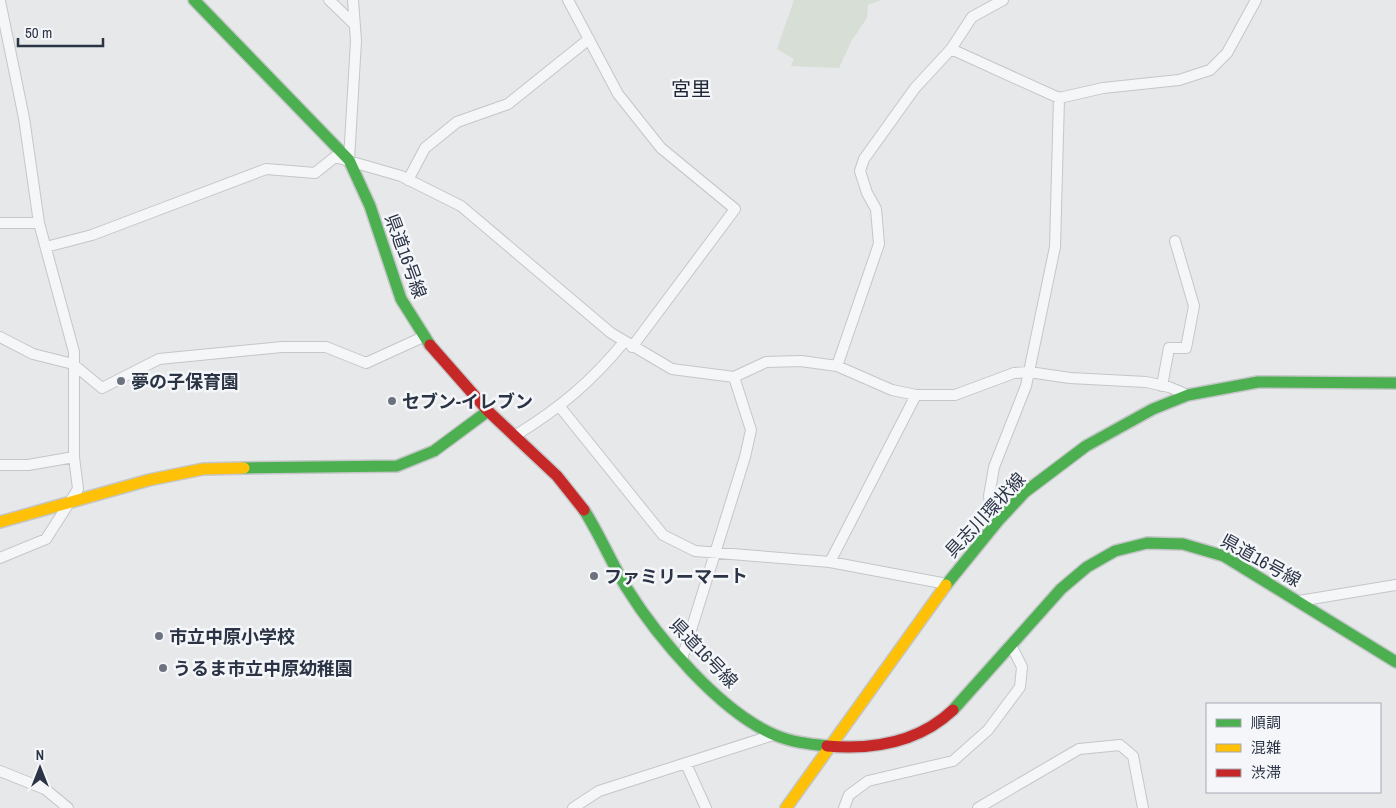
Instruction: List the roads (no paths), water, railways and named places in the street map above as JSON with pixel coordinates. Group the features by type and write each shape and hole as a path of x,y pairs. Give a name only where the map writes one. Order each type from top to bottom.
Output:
{"main road":[{"name":"県道16号線","path":"194,0 349,160 364,189 397,290 423,337 488,410 564,484 587,513 635,600 682,659 732,707 750,722 773,735 792,741 830,745 893,744 942,722 1063,584 1089,563 1117,550 1147,543 1172,542 1198,545 1224,556 1300,601 1396,662"},
{"name":"具志川環状線","path":"786,808 946,584 998,521 1025,492 1086,446 1152,409 1188,395 1258,382 1396,383"},
{"path":"0,522 149,480 203,469 397,466 413,462 436,450 488,410"}],"street":[{"path":"329,0 354,24"},
{"path":"349,160 356,41 353,0"},
{"path":"516,436 560,407 628,344 735,209 661,148 618,94 568,0"},
{"path":"837,366 879,244 876,209 867,193 860,171 864,159 915,88 951,49 972,17 1003,0"},
{"path":"951,49 1059,98 1103,88 1179,80 1210,70 1227,53 1256,0"},
{"path":"0,1 24,118 39,223 74,352 74,456 78,489 66,504 46,538 0,558"},
{"path":"408,180 424,148 457,122 508,104 588,40"},
{"path":"998,521 991,509 989,496 994,467 1026,386 1055,247 1059,98"},
{"path":"46,247 92,235 266,169 315,173 335,157 408,180 461,206 611,333 672,369 734,377 766,362 801,361 837,366 892,390 916,395 955,395 1014,373 1029,372 1070,378 1146,382 1188,395"},
{"path":"0,223 39,223"},
{"path":"1162,386 1169,348 1186,348 1194,306 1175,241"},
{"path":"0,337 33,354 73,364 102,388 159,359 282,347 326,347 366,363 423,337"},
{"path":"682,659 716,552 751,430 734,377"},
{"path":"830,562 916,395"},
{"path":"560,407 663,535 695,551 830,562 946,584"},
{"path":"0,464 28,465 74,456"},
{"path":"1300,601 1396,585"},
{"path":"844,808 849,794 868,781 953,761 988,730 1020,687 1022,667 1011,645"},
{"path":"573,808 599,791 773,735"},
{"path":"978,808 1079,749 1120,745 1133,756 1143,808"},
{"path":"686,764 706,808"},
{"path":"0,771 45,788 68,808"}],"place":[{"name":"夢の子保育園","path":"121,381"},
{"name":"セブン-イレブン","path":"392,401"},
{"name":"ファミリーマート","path":"594,576"},
{"name":"市立中原小学校","path":"159,636"},
{"name":"うるま市立中原幼稚園","path":"163,668"}],"district":[{"name":"宮里","path":"691,88"}]}
